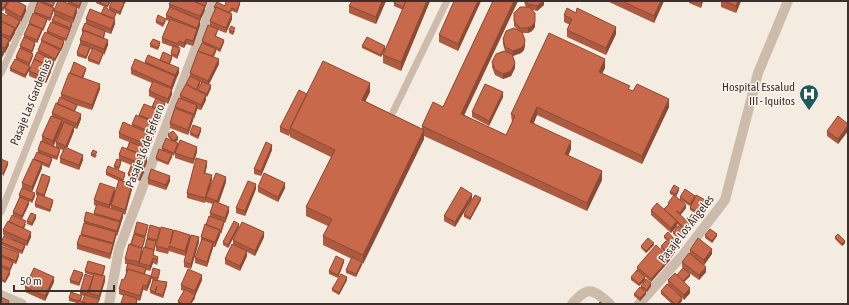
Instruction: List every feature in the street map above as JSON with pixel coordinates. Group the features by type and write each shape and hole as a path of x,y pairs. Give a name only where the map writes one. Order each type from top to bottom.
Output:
{"street":[{"name":"Pasaje 16 de Fefrero","path":"109,304 119,249 214,1"},
{"name":"Pasaje Los Ángeles","path":"639,304 682,256 725,200 758,73 788,1"},
{"path":"572,304 581,294 588,291 595,291 610,304"},
{"path":"1,295 22,304"}],"lane":[{"path":"1,73 34,1"},
{"name":"Pasaje Las Gardenias","path":"1,212 86,1"},
{"path":"393,112 447,1"}],"building":[{"path":"1,1 8,1 3,8 1,7"},
{"path":"9,1 17,1 26,6 21,17 5,8"},
{"path":"38,1 54,8 50,18 34,12"},
{"path":"41,1 55,1 53,6"},
{"path":"58,1 62,1 77,7 73,18 54,10"},
{"path":"68,1 81,1 79,6"},
{"path":"97,1 110,1 107,6"},
{"path":"112,1 121,1 124,3 120,12 109,7"},
{"path":"171,1 193,1 205,6 200,16 169,4"},
{"path":"193,1 207,1 205,6"},
{"path":"226,1 239,1 237,10 232,8 229,13 214,7 217,2 225,6"},
{"path":"352,1 382,1 376,17 349,6"},
{"path":"395,1 406,1 403,7 394,3"},
{"path":"406,1 427,1 401,62 383,55"},
{"path":"454,1 478,1 458,44 439,35"},
{"path":"493,1 514,1 461,114 506,135 515,116 511,114 549,33 605,59 599,72 630,86 628,89 633,91 637,84 669,99 642,156 537,107 530,122 571,141 565,154 602,171 587,203 422,126 433,102 443,107"},
{"path":"526,1 543,1 537,6 528,4"},
{"path":"622,1 661,1 654,16"},
{"path":"724,1 738,1 736,6"},
{"path":"104,7 116,13 113,19 101,14"},
{"path":"170,7 200,20 197,28 166,15"},
{"path":"216,7 232,14 226,28 210,21"},
{"path":"520,7 529,7 535,13 535,22 528,28 520,28 514,21 514,13"},
{"path":"567,8 576,13 577,8 616,27 606,48 567,30 572,19 564,15"},
{"path":"90,9 115,19 111,29 86,19"},
{"path":"2,13 7,16 8,14 20,21 15,29 1,21"},
{"path":"33,13 47,19 43,29 29,23"},
{"path":"55,15 72,23 70,28 52,20"},
{"path":"158,15 166,19 163,24 156,21"},
{"path":"170,19 197,29 193,41 186,39 184,43 179,41 178,44 162,38"},
{"path":"1,21 15,28 10,37 1,33"},
{"path":"51,22 70,30 66,39 47,31"},
{"path":"85,23 105,31 103,38 82,30"},
{"path":"29,24 42,29 37,40 24,35"},
{"path":"208,25 218,29 215,36 224,40 220,49 202,41"},
{"path":"231,26 235,28 233,32 229,30"},
{"path":"514,28 522,32 525,40 524,45 521,48 513,51 505,47 503,39 506,31"},
{"path":"84,30 108,40 104,49 80,40"},
{"path":"45,32 64,41 61,49 41,40"},
{"path":"1,35 9,40 5,48 1,46"},
{"path":"24,37 35,42 32,51 20,46"},
{"path":"367,37 385,46 381,55 362,46"},
{"path":"153,39 160,42 158,48 150,44"},
{"path":"42,41 60,50 55,59 38,50"},
{"path":"202,43 216,49 212,56 198,51"},
{"path":"80,44 90,47 86,57 77,53"},
{"path":"173,46 180,48 177,56 171,53"},
{"path":"20,48 33,54 29,63 16,57"},
{"path":"93,48 103,53 99,63 88,58"},
{"path":"198,51 219,59 208,81 190,73"},
{"path":"504,51 512,54 515,63 511,71 503,74 495,70 492,62 496,54"},
{"path":"37,52 54,61 51,68 34,59"},
{"path":"163,52 172,56 169,64 160,60"},
{"path":"148,55 179,68 175,75 145,62"},
{"path":"15,59 30,66 25,75 10,68"},
{"path":"34,59 51,67 46,78 29,71"},
{"path":"135,59 175,76 171,87 131,69"},
{"path":"323,61 370,83 362,100 424,130 363,255 323,236 332,219 306,207 335,150 290,128"},
{"path":"74,62 86,68 82,78 70,73"},
{"path":"69,73 100,84 92,105 61,94"},
{"path":"190,76 200,81 196,90 186,84"},
{"path":"153,81 172,89 168,99 149,91"},
{"path":"202,82 211,85 207,94 198,90"},
{"path":"186,84 206,95 201,105 180,95"},
{"path":"485,84 503,92 489,121 472,112"},
{"path":"299,90 307,94 289,131 280,127"},
{"path":"60,97 77,105 74,111 57,104"},
{"path":"156,98 165,102 161,110 152,107"},
{"path":"179,98 197,105 194,114 175,107"},
{"path":"56,103 81,114 77,124 52,113"},
{"path":"144,104 162,111 157,122 139,115"},
{"path":"175,108 193,115 188,130 170,123"},
{"path":"136,115 157,123 153,133 132,124"},
{"path":"51,116 62,120 53,141 42,136"},
{"path":"838,116 848,124 848,126 838,139 827,131"},
{"path":"64,122 74,126 66,146 56,142"},
{"path":"123,122 153,135 148,145 119,133"},
{"path":"193,125 201,128 198,136 190,133"},
{"path":"173,131 178,137 173,141 168,134"},
{"path":"166,138 178,143 174,153 162,148"},
{"path":"180,140 197,147 193,159 175,153"},
{"path":"41,141 60,149 57,157 38,150"},
{"path":"130,142 146,148 144,155 127,149"},
{"path":"266,142 272,145 261,171 254,169"},
{"path":"65,147 83,155 79,165 60,158"},
{"path":"122,147 147,157 144,165 119,155"},
{"path":"159,149 172,154 168,163 156,158"},
{"path":"93,150 97,152 95,155 91,154"},
{"path":"37,152 52,158 49,165 34,159"},
{"path":"196,158 207,161 204,173 212,175 205,198 187,193"},
{"path":"1,159 8,162 3,174 1,174"},
{"path":"33,159 42,163 32,187 22,183"},
{"path":"117,159 121,161 119,167 114,166"},
{"path":"132,164 144,169 140,178 128,174"},
{"path":"108,166 125,173 123,180 106,172"},
{"path":"151,169 170,176 166,185 148,179"},
{"path":"216,173 226,177 217,201 206,197"},
{"path":"264,173 285,183 278,197 258,187"},
{"path":"42,174 50,177 44,195 36,192"},
{"path":"119,180 132,184 125,210 111,205"},
{"path":"248,181 256,184 245,211 236,208"},
{"path":"100,183 115,188 109,205 94,200"},
{"path":"674,185 679,188 676,194 670,192"},
{"path":"461,187 472,194 455,222 444,216"},
{"path":"22,188 35,193 32,200 19,195"},
{"path":"685,189 695,196 690,204 680,197"},
{"path":"38,194 53,200 50,210 35,204"},
{"path":"475,195 481,198 470,218 464,214"},
{"path":"674,195 686,205 680,213 676,211 689,223 684,228 664,209"},
{"path":"696,195 709,202 702,214 690,208"},
{"path":"20,197 29,201 22,216 13,212"},
{"path":"214,201 229,207 225,218 210,213"},
{"path":"657,203 677,221 671,228 651,210"},
{"path":"97,204 123,212 120,221 94,213"},
{"path":"86,212 120,222 117,231 84,221"},
{"path":"31,213 36,215 32,223 27,221"},
{"path":"692,214 698,218 694,224 688,220"},
{"path":"12,215 26,221 23,228 9,222"},
{"path":"209,216 224,221 221,231 206,225"},
{"path":"8,221 31,232 27,241 3,230"},
{"path":"234,221 239,224 228,245 223,242"},
{"path":"137,222 148,225 145,236 134,233"},
{"path":"242,222 264,232 255,251 233,240"},
{"path":"84,223 116,232 113,243 81,234"},
{"path":"205,224 220,230 215,242 201,237"},
{"path":"150,225 160,228 157,240 147,238"},
{"path":"678,226 684,231 679,237 673,232"},
{"path":"161,227 173,230 170,244 174,230 190,235 185,251 169,246 168,249 156,246"},
{"path":"710,229 717,234 712,241 705,235"},
{"path":"668,232 675,240 672,243 664,236"},
{"path":"134,234 145,238 142,248 131,245"},
{"path":"838,234 845,241 842,244 835,237"},
{"path":"80,235 113,244 110,254 77,244"},
{"path":"191,235 199,237 191,264 184,262"},
{"path":"4,236 25,245 22,251 1,242"},
{"path":"648,238 654,243 646,251 641,246"},
{"path":"698,238 712,249 704,260 690,250"},
{"path":"147,239 156,241 154,250 145,247"},
{"path":"202,239 213,243 207,262 195,258"},
{"path":"666,241 675,250 671,255 661,246"},
{"path":"129,244 142,248 139,262 125,259"},
{"path":"232,244 247,251 240,266 225,259"},
{"path":"656,245 670,258 651,279 637,267"},
{"path":"1,246 19,253 16,261 1,255"},
{"path":"144,247 154,250 153,255 158,257 157,260 153,258 150,266 139,263"},
{"path":"689,253 706,267 699,275 682,262"},
{"path":"1,256 13,262 10,269 1,265"},
{"path":"336,256 344,260 338,275 329,271"},
{"path":"352,257 362,262 356,274 346,270"},
{"path":"88,261 105,266 102,276 85,271"},
{"path":"128,263 146,268 144,274 128,269 126,271"},
{"path":"1,267 10,271 5,281 1,279"},
{"path":"34,268 54,277 45,296 25,287"},
{"path":"153,268 160,270 158,278 151,277"},
{"path":"683,268 690,274 683,281 677,275"},
{"path":"128,269 151,276 147,286 143,285 140,296 119,289 122,279 124,280"},
{"path":"188,269 202,275 195,291 181,285"},
{"path":"74,270 83,273 79,283 70,280"},
{"path":"637,270 645,277 639,284 631,277"},
{"path":"94,273 105,276 99,296 89,293"},
{"path":"675,273 690,288 684,295 668,280"},
{"path":"85,274 93,277 87,294 80,292"},
{"path":"341,274 347,277 339,293 332,289"},
{"path":"646,279 651,283 647,290 641,286"},
{"path":"153,280 167,282 163,295 155,293 157,286 155,292 150,290"},
{"path":"667,284 682,298 677,304 675,304 661,291"},
{"path":"640,287 646,292 640,298 634,294"},
{"path":"185,289 195,295 190,304 183,304 178,301"},
{"path":"71,292 82,296 80,301 69,298"},
{"path":"124,294 137,299 136,304 121,303"},
{"path":"85,295 99,299 97,304 82,302"},
{"path":"1,297 9,301 8,304 1,304"},
{"path":"78,300 88,304 77,304"}],"place":[{"name":"Hospital Essalud III - Iquitos","path":"809,111"}]}
